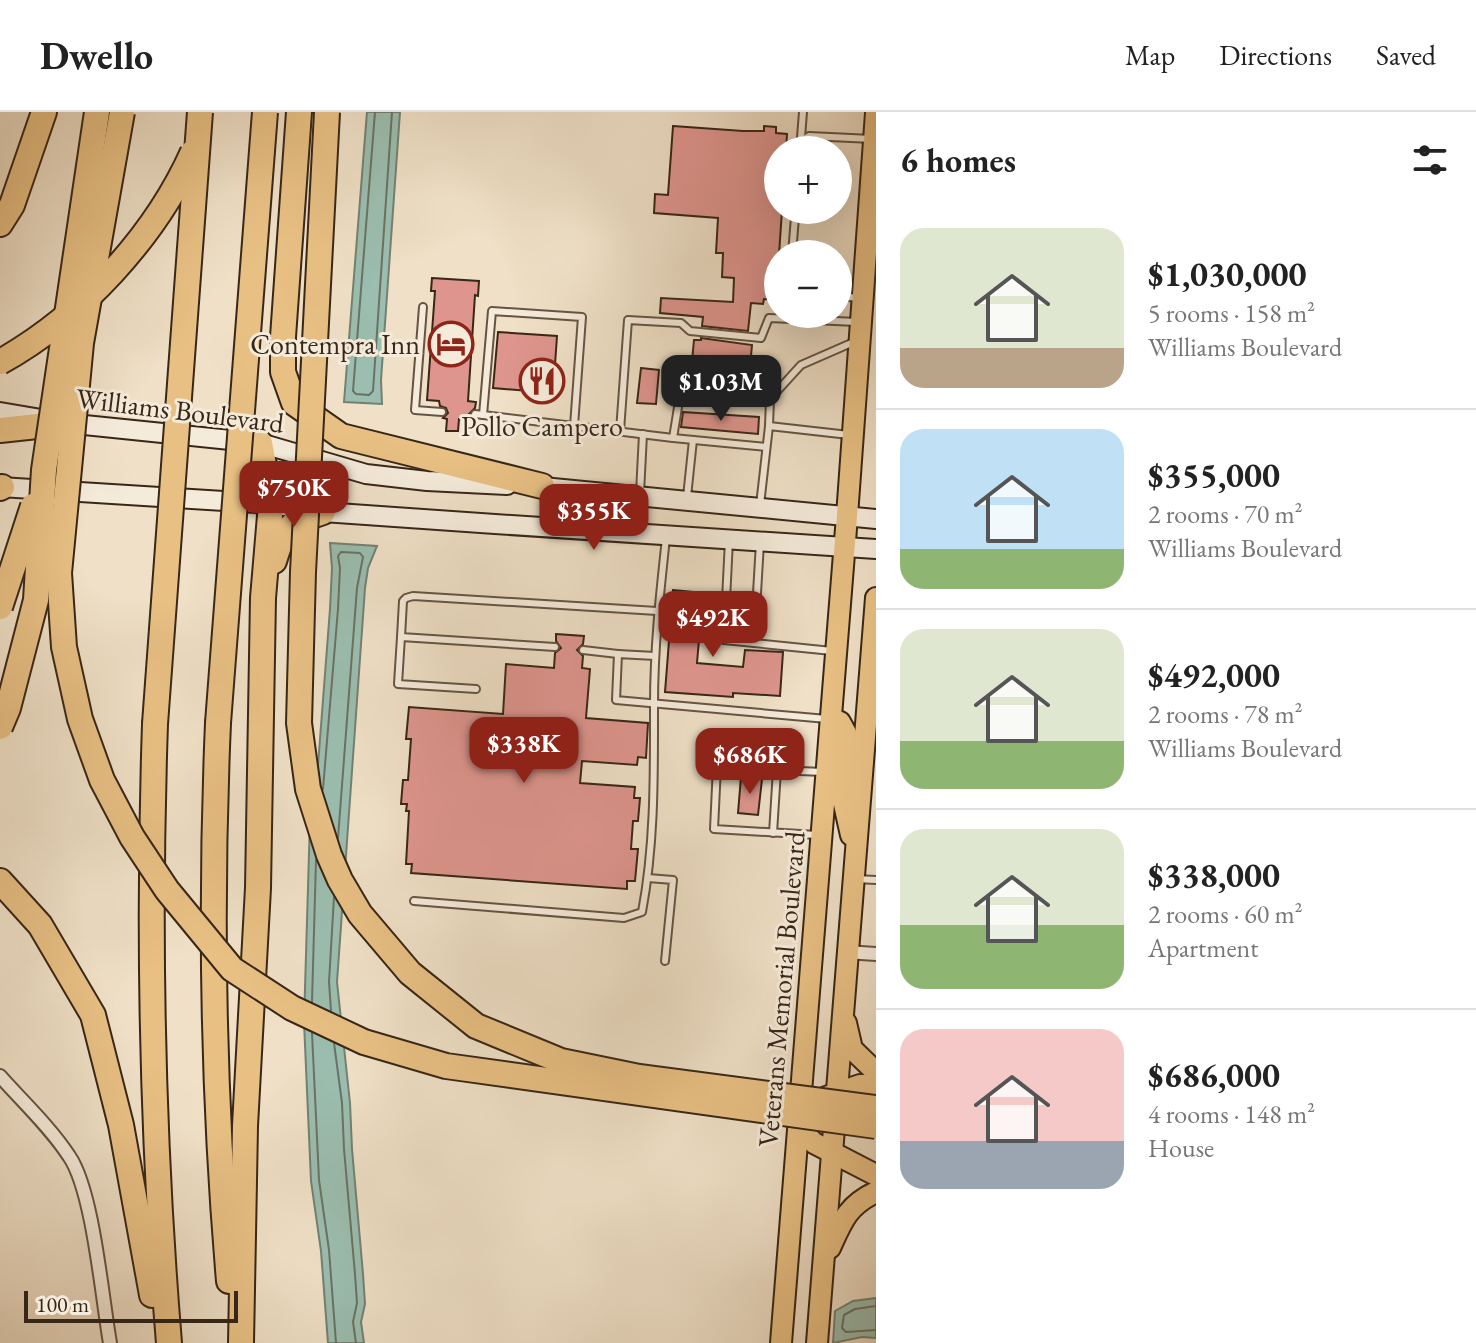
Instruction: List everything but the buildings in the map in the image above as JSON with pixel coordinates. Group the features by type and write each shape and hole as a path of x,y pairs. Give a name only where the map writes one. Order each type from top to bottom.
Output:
{"highway":[{"path":"0,224 12,205 44,112"},
{"path":"0,727 8,708 36,600 44,470 97,112"},
{"path":"122,112 81,343 59,573 64,647 80,719 102,780 132,837 167,890 232,969 292,1008 364,1042 446,1066 876,1126"},
{"path":"169,1343 154,1113 150,968 155,724 200,112"},
{"path":"0,362 67,315 123,259 163,206 190,158 210,112"},
{"path":"234,1343 220,1181 213,843 218,723 265,112"},
{"path":"299,112 283,337 283,372 294,403 341,436 542,486"},
{"path":"327,112 303,572 299,723 308,789 340,880 360,914 410,973 476,1026 561,1061 639,1077 876,1108"},
{"path":"0,430 65,423"},
{"path":"241,1343 245,1126 258,888 263,598 271,504 260,443"},
{"path":"0,607 44,470"},
{"path":"263,598 282,535 295,521 323,512"},
{"path":"0,881 40,925 93,1015 121,1125 161,1343"}],"main road":[{"name":"Veterans Memorial Boulevard","path":"781,1341 876,113"},
{"path":"868,231 876,251"},
{"name":"Williams Boulevard","path":"0,412 65,423 260,443 366,474 427,481 542,486 876,519"},
{"path":"1,487 876,549"},
{"path":"817,1343 846,952 855,855 870,753 876,598"},
{"path":"831,719 840,722 846,733 842,795 855,855"},
{"path":"842,1008 852,1049 876,1072"},
{"path":"876,1085 860,1085 836,1092 798,1118 814,1143 876,1175"},
{"path":"823,1262 844,1216 862,1198 876,1192"}],"street":[{"path":"846,952 876,954"},
{"path":"0,1076 70,1156 79,1174 88,1209 110,1343"}],"lane":[{"path":"801,136 803,112"},
{"path":"852,138 874,139"},
{"path":"852,297 863,298"},
{"path":"423,307 415,410 442,412"},
{"path":"483,415 492,311 582,317 574,426"},
{"path":"620,431 628,320 681,323 690,331 761,338 769,318 860,331"},
{"path":"760,508 770,399 801,365 860,331"},
{"path":"673,438 680,395 770,399"},
{"path":"475,414 766,447"},
{"path":"769,426 853,435"},
{"path":"640,496 643,434"},
{"path":"686,500 693,440"},
{"path":"414,901 624,918 642,912 648,878 655,755 657,611 667,535"},
{"path":"729,539 724,640 836,652"},
{"path":"754,643 760,541"},
{"path":"476,689 398,684 403,601 413,596 657,611"},
{"path":"401,637 555,647"},
{"path":"583,650 655,656"},
{"path":"618,654 616,700 831,719"},
{"path":"744,768 717,766 714,829 821,835"},
{"path":"754,768 826,773"},
{"path":"773,833 777,770"},
{"path":"648,878 673,880 665,961"},
{"path":"853,878 876,880"}],"water":[{"path":"367,112 400,112 381,380 382,404 344,402"},
{"path":"330,543 377,546 368,568 365,588 337,982 363,1274 365,1304 361,1322 364,1343 328,1343 321,1251 311,1181 304,1022 310,820 318,765 330,609"},
{"path":"876,1298 876,1338 862,1337 833,1343 835,1311 853,1301"}],"place":[{"name":"Contempra Inn","path":"451,344"},
{"name":"Pollo Campero","path":"542,381"}]}
